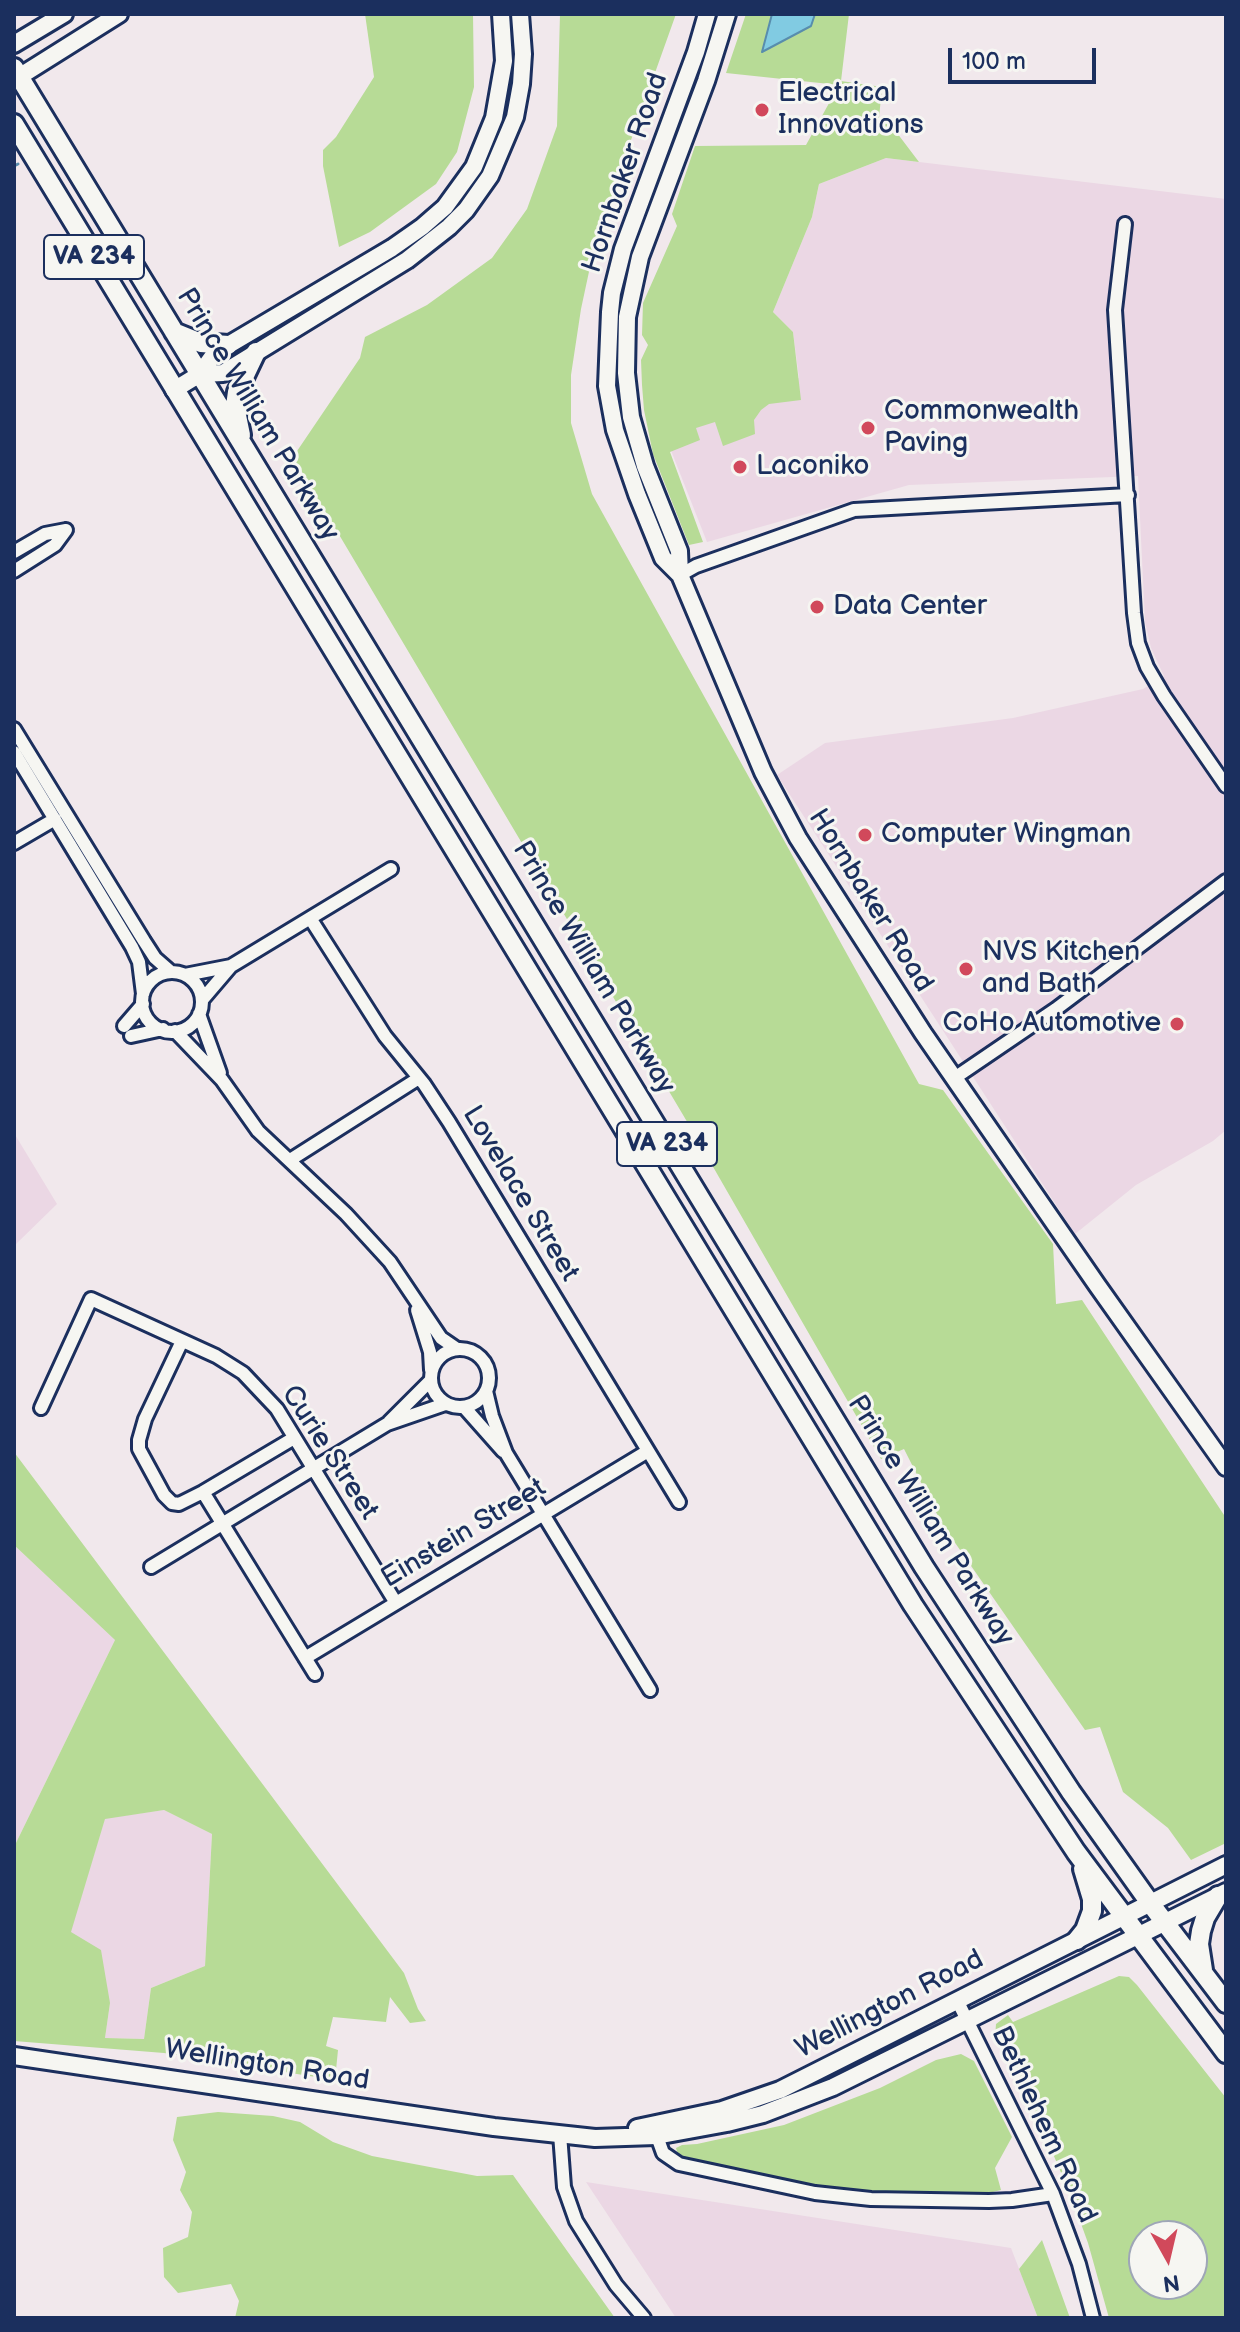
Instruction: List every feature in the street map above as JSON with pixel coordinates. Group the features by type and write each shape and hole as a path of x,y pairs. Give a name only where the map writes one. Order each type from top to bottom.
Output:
{"highway":[{"name":"Prince William Parkway","path":"16,75 924,1567 1062,1779 1226,2003"},
{"name":"Prince William Parkway","path":"14,124 905,1592 1076,1852 1226,2053"},
{"path":"174,332 201,343 228,345"},
{"path":"243,445 236,398 240,380 256,352"},
{"path":"1076,1852 1092,1899 1089,1920 1077,1940"},
{"path":"1205,1976 1200,1958 1201,1931 1210,1906 1222,1894"}],"main road":[{"path":"14,44 64,14"},
{"path":"16,75 119,14"},
{"path":"174,390 200,374 215,353 392,248 445,207 465,182 485,144 499,102 503,73 501,14"},
{"path":"200,374 223,373 428,245 480,193 502,152 515,117 523,54 520,14"},
{"name":"Hornbaker Road","path":"680,575 663,558 615,430 607,386 610,312 623,249 696,52 707,14"},
{"name":"Hornbaker Road","path":"727,14 706,81 640,257 627,317 625,355 631,417 645,466 679,551 680,575 777,801 923,1033 1226,1467"},
{"path":"485,144 502,152"},
{"name":"Wellington Road","path":"654,2131 780,2090 1226,1865"},
{"name":"Wellington Road","path":"14,2056 443,2120 560,2134 654,2131 727,2123 798,2102 968,2022 1222,1894"}],"street":[{"path":"1125,224 1115,310 1138,643 1147,667 1164,696 1226,786"},
{"path":"680,575 696,566 854,510 1128,495"},
{"path":"14,552 45,534 66,530 55,545 14,571"},
{"path":"14,729 155,958 171,972 185,975 231,966"},
{"path":"14,752 132,947 139,962 143,999 151,1022 169,1030 222,1080 258,1131 346,1214 390,1262 441,1338 457,1349"},
{"path":"14,843 55,819"},
{"path":"171,972 153,979 127,1031 189,1026 199,1014 202,1000 231,966 391,869"},
{"path":"956,1077 1056,1009 1226,881"},
{"name":"Lovelace Street","path":"310,918 385,1036 449,1122 679,1502"},
{"path":"185,975 196,983 202,1000"},
{"path":"199,1014 222,1080"},
{"path":"290,1160 419,1078"},
{"path":"413,1296 430,1352 430,1376 438,1398 445,1404"},
{"name":"Curie Street","path":"41,1408 91,1299 243,1373 277,1409 396,1603"},
{"path":"182,1341 145,1419 139,1449 164,1495 172,1503 179,1504 203,1492 294,1438"},
{"path":"151,1567 387,1424 445,1404 464,1407 473,1404 486,1391 489,1382 485,1362 470,1350 457,1349 441,1355 430,1376 387,1424"},
{"path":"486,1391 506,1453 650,1690"},
{"path":"464,1407 506,1453"},
{"name":"Einstein Street","path":"305,1658 648,1451"},
{"path":"203,1492 315,1674"},
{"name":"Bethlehem Road","path":"957,2000 1053,2194 1075,2252 1093,2318"},
{"path":"654,2131 663,2153 679,2164 815,2193 871,2199 989,2201 1053,2194"},
{"path":"560,2134 564,2187 576,2221 616,2285 644,2318"}],"shaded area":[{"path":"886,158 1226,199 1226,1130 1213,1141 1136,1185 1075,1234 777,775 825,743 1013,718 1143,689 1164,676 1151,648 1145,622 1138,476 909,485 707,542 661,425 799,378 793,332 773,312 812,217 819,184"},
{"path":"14,1133 57,1204 14,1246"},
{"path":"14,1545 115,1640 14,1847"},
{"path":"164,1810 212,1834 205,1966 151,1988 144,2039 105,2038 110,2003 70,1932 105,1818"},
{"path":"586,2182 1011,2248 1038,2318 676,2318"}],"green space":[{"path":"365,14 473,14 474,87 457,152 436,184 370,232 339,247 323,166 323,150 336,137 374,77"},
{"path":"560,14 676,14 590,267 581,309 571,375 571,423 592,494 919,1084 943,1090 1053,1244 1056,1304 1082,1300 1226,1518 1226,1843 1191,1860 1168,1828 1123,1792 1100,1727 1085,1730 942,1524 904,1449 881,1459 689,1125 293,457 360,358 365,337 427,305 492,258 527,209 557,126"},
{"path":"746,14 849,14 841,81 882,87 879,118 894,129 919,162 886,158 819,184 812,217 773,312 793,332 801,400 769,404 754,420 755,434 723,446 715,422 696,428 700,440 670,452 703,542 689,545 653,454 642,385 641,360 648,345 642,335 643,303 677,226 672,214 695,146 806,145 839,85 726,73"},
{"path":"682,108 685,109 679,135 635,253 622,406 612,364 613,324 624,266"},
{"path":"14,1452 404,1973 426,2021 410,2023 390,1997 386,2022 333,2017 326,2046 338,2050 335,2080 164,2053 14,2041 14,1847 115,1640 14,1545","holes":["164,1810 212,1834 205,1966 151,1988 144,2039 105,2038 110,2003 101,1950 71,1932 105,1819"]},
{"path":"1119,1976 1129,1977 1226,2098 1226,2318 1109,2318 1071,2196 1012,2058 995,2038 996,2024 1008,2015 1013,2022"},
{"path":"961,2054 974,2061 1012,2137 995,2168 1001,2190 980,2195 821,2189 678,2155 676,2148 682,2145 784,2125 880,2088 936,2060"},
{"path":"218,2112 273,2116 300,2122 333,2142 372,2156 477,2176 513,2175 615,2318 235,2318 239,2301 231,2284 178,2293 164,2277 163,2248 188,2237 192,2212 180,2190 186,2172 173,2140 177,2117"},
{"path":"1042,2240 1070,2318 1038,2318 1019,2269"}],"water":[{"path":"772,14 815,14 811,26 762,52"}],"waterway":[{"path":"14,166 18,164"}],"place":[{"name":"Electrical Innovations","path":"762,110"},
{"name":"Commonwealth Paving","path":"868,428"},
{"name":"Laconiko","path":"740,467"},
{"name":"Data Center","path":"817,607"},
{"name":"Computer Wingman","path":"865,835"},
{"name":"NVS Kitchen and Bath","path":"966,969"},
{"name":"CoHo Automotive","path":"1177,1024"}]}
